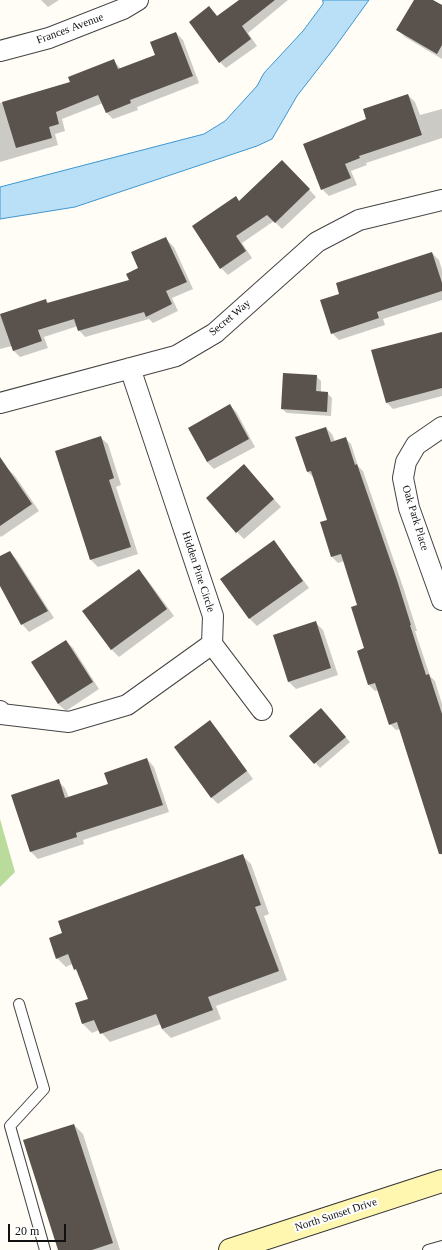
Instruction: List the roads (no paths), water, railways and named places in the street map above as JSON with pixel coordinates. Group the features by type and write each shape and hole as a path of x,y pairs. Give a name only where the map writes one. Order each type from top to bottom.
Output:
{"street":[{"name":"Frances Avenue","path":"0,51 49,38 123,9 138,0"},
{"name":"Secret Way","path":"0,403 176,356 215,333 317,242 359,220 442,200"},
{"name":"Hidden Pine Circle","path":"130,368 213,616 212,644"},
{"name":"Oak Park Place","path":"442,427 416,445 406,462 403,478 409,508 442,600"},
{"path":"0,711 1,714 69,722 127,705 212,644 262,710"},
{"name":"North Sunset Drive","path":"230,1250 442,1180"}],"lane":[{"path":"19,1004 44,1089 10,1126 45,1250"},
{"path":"428,1250 442,1246"}],"water":[{"path":"323,0 369,0 297,96 272,139 257,146 75,207 0,219 0,187 204,134 225,121 257,86 264,73 303,31 323,4"}]}
